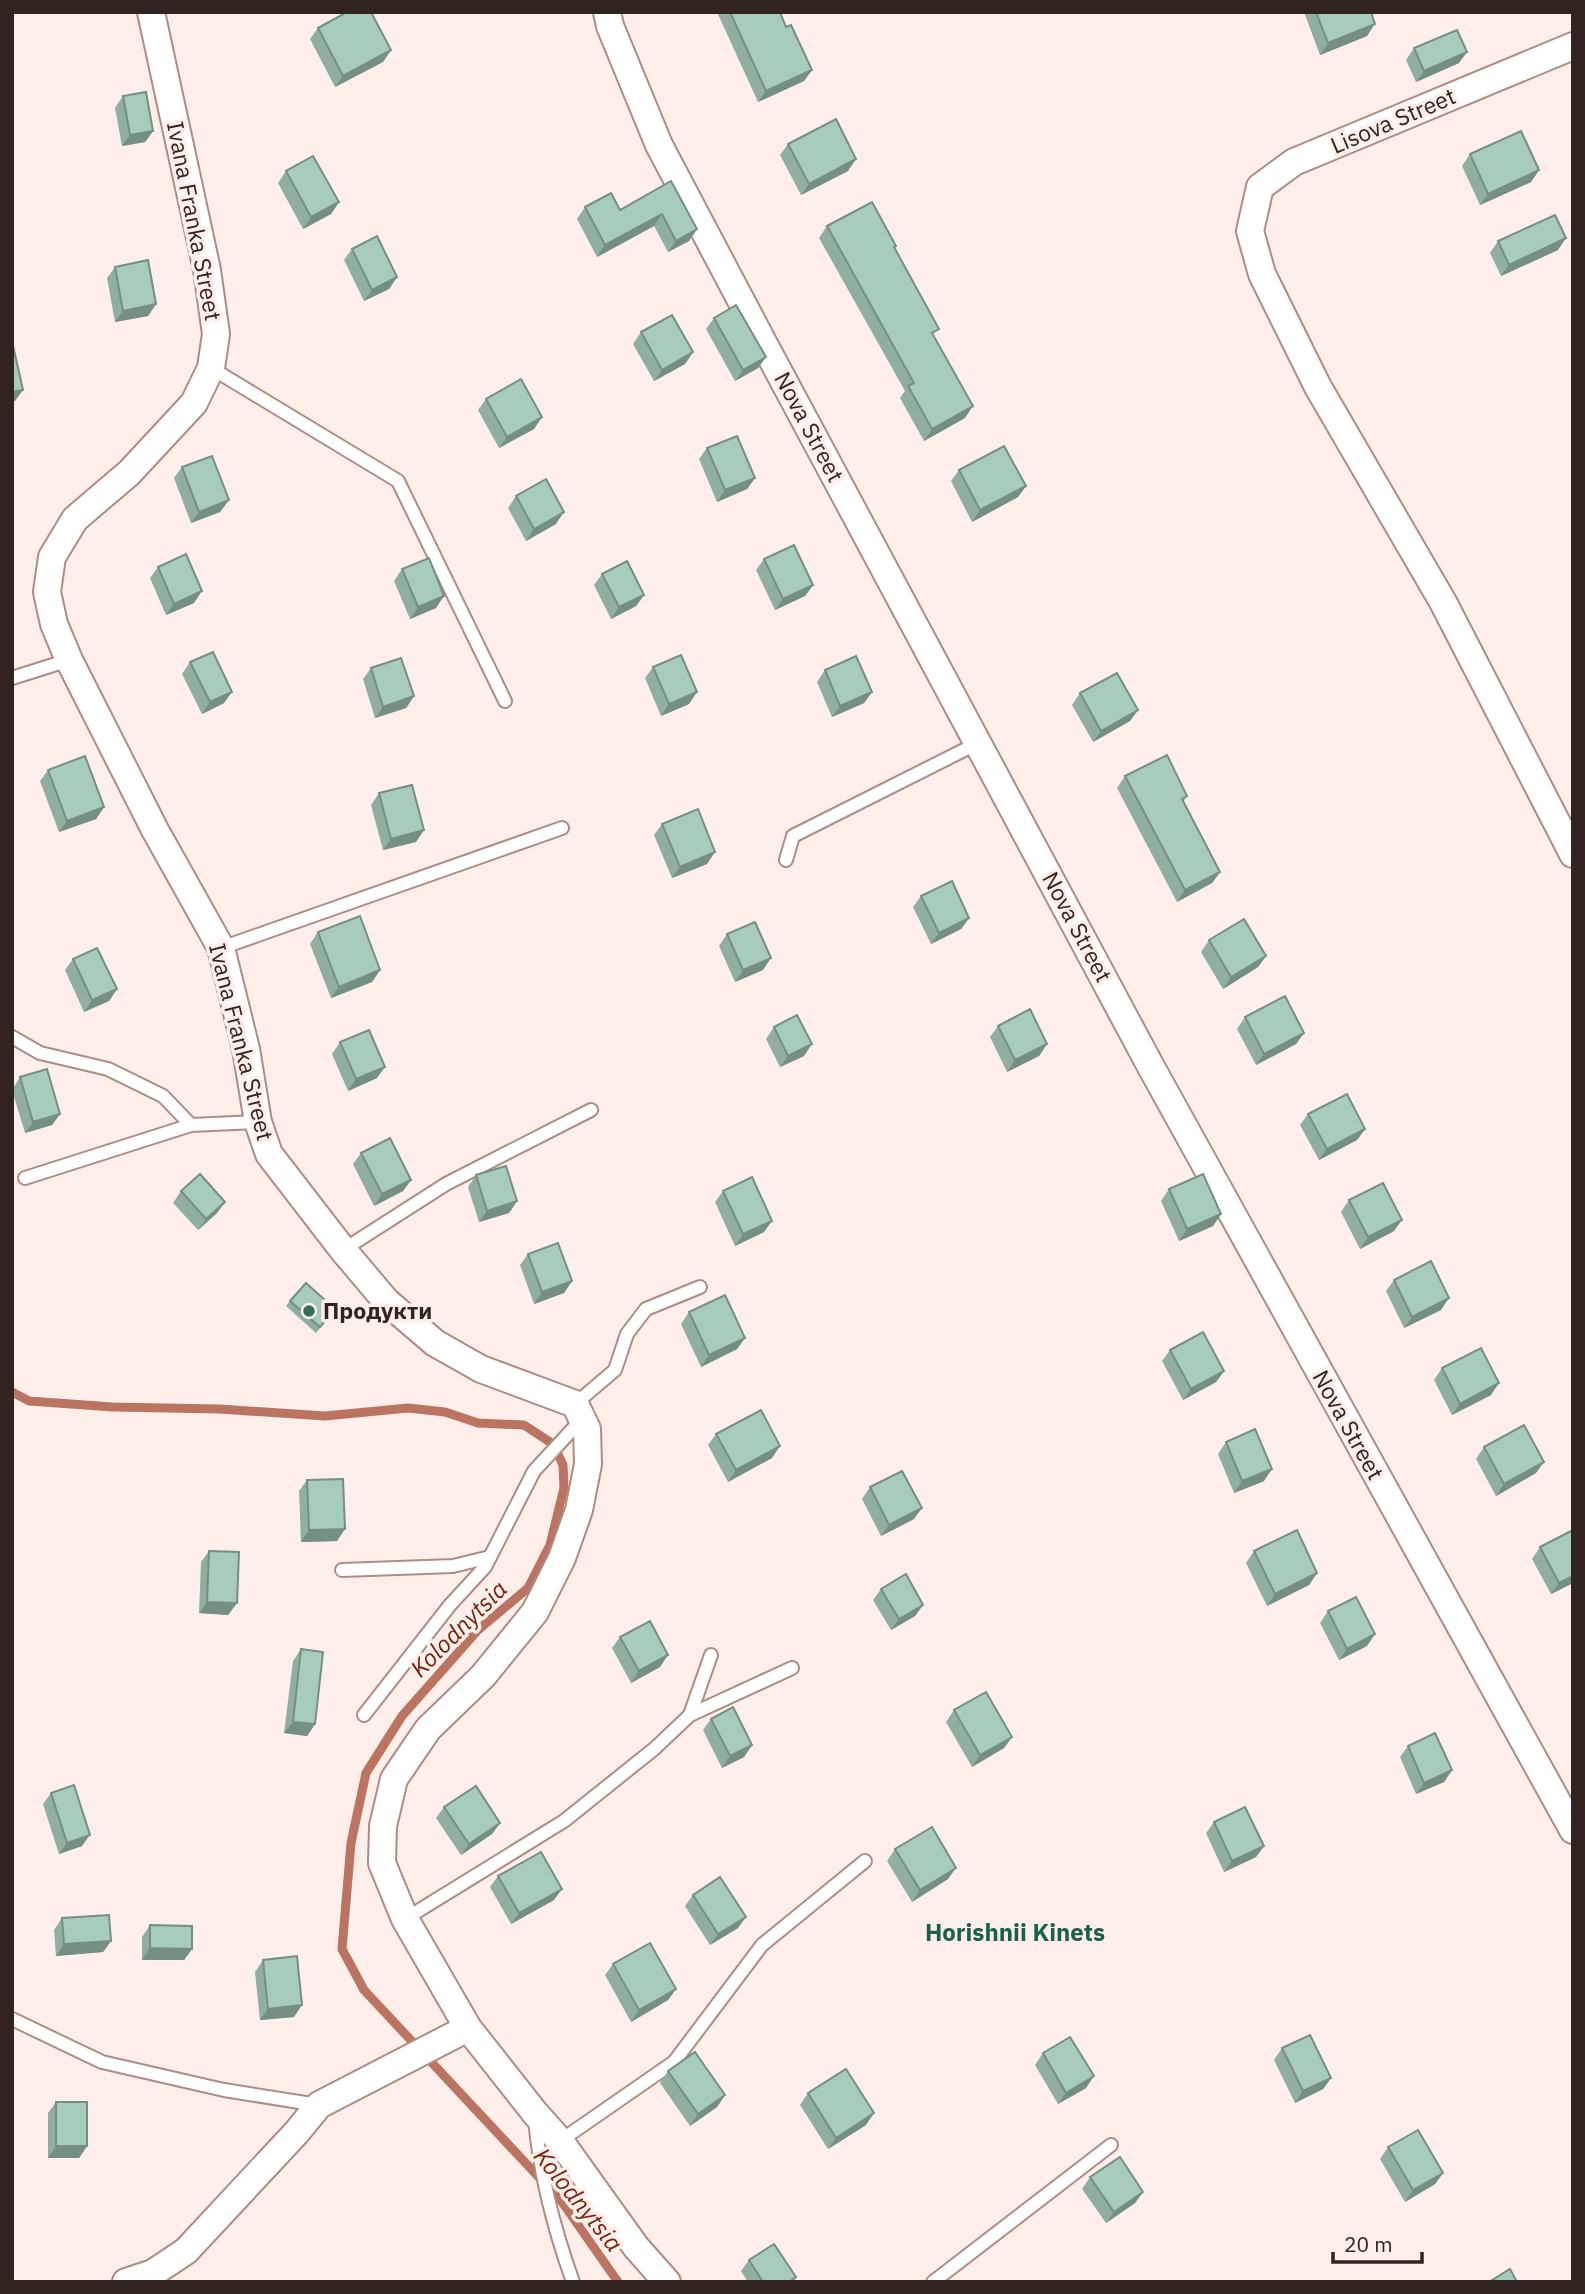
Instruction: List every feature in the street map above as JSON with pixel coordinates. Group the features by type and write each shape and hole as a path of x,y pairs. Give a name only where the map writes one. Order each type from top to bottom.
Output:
{"street":[{"name":"Ivana Franka Street","path":"151,12 207,270 216,334 211,368 194,403 129,473 75,519 52,557 47,592 54,624 69,660 155,830 221,948 246,1049 258,1122 270,1154 342,1250 386,1301 435,1343 575,1418"},
{"name":"Nova Street","path":"607,12 610,26 659,145 1177,1113 1573,1829"},
{"name":"Lisova Street","path":"1573,46 1294,162 1260,187 1250,231 1262,274 1318,387 1443,602 1573,854"},
{"path":"575,1418 587,1429 588,1464 579,1510 562,1558 535,1612 483,1676 428,1729 394,1779 383,1826 382,1863 458,2033 535,2113 548,2141 667,2282"},
{"path":"126,2282 153,2273 186,2251 296,2133 318,2105 458,2033"}],"lane":[{"path":"211,368 398,481 505,701"},
{"path":"12,678 69,660"},
{"path":"786,860 793,836 978,743"},
{"path":"221,948 562,828"},
{"path":"12,1037 40,1053 108,1069 163,1096 191,1125"},
{"path":"342,1250 446,1184 591,1110"},
{"path":"25,1178 191,1125 258,1122"},
{"path":"364,1715 450,1605 485,1567 534,1471 615,1370 627,1334 646,1309 700,1287"},
{"path":"342,1570 453,1566 490,1558"},
{"path":"690,1715 711,1655"},
{"path":"405,1919 564,1821 654,1749 690,1715 792,1668"},
{"path":"573,2282 546,2196 548,2141 674,2062 762,1945 865,1861"},
{"path":"12,2019 102,2062 224,2090 318,2105"},
{"path":"933,2282 1111,2145"}],"building":[{"path":"347,12 371,12 391,50 343,76 318,28"},
{"path":"730,12 780,12 786,27 791,25 812,70 766,91"},
{"path":"1316,12 1371,12 1375,24 1328,43"},
{"path":"1457,30 1467,52 1424,71 1414,48"},
{"path":"146,92 153,131 130,135 123,96"},
{"path":"836,119 856,159 809,184 788,144"},
{"path":"1521,131 1539,170 1488,194 1470,154"},
{"path":"313,156 339,202 311,217 286,171"},
{"path":"671,181 697,229 676,241 662,214 605,245 585,207 611,193 620,210"},
{"path":"872,202 939,329 932,333 973,406 932,429 908,386 914,383 827,226"},
{"path":"1555,215 1566,238 1509,265 1498,241"},
{"path":"377,236 397,277 372,290 352,249"},
{"path":"148,260 156,304 123,311 115,267"},
{"path":"736,305 766,357 743,370 714,318"},
{"path":"672,315 693,352 662,370 641,332"},
{"path":"12,341 23,390 12,392"},
{"path":"521,379 542,417 507,437 486,399"},
{"path":"737,436 755,478 725,490 707,448"},
{"path":"1004,446 1026,486 980,510 959,470"},
{"path":"212,456 229,500 199,512 182,467"},
{"path":"546,479 564,512 534,529 516,496"},
{"path":"794,545 813,585 783,599 764,559"},
{"path":"186,554 202,591 174,604 158,567"},
{"path":"429,558 444,596 418,607 402,569"},
{"path":"627,561 644,595 619,607 602,574"},
{"path":"213,652 232,692 210,702 190,662"},
{"path":"681,655 697,692 669,704 653,667"},
{"path":"856,656 872,692 840,706 825,670"},
{"path":"401,658 414,696 383,707 371,668"},
{"path":"1117,673 1138,710 1101,731 1080,693"},
{"path":"1167,755 1187,796 1182,799 1220,872 1185,890 1125,776"},
{"path":"85,756 104,807 67,821 48,770"},
{"path":"412,785 424,830 391,839 379,793"},
{"path":"698,809 715,852 680,867 662,824"},
{"path":"952,881 969,918 939,933 921,896"},
{"path":"360,916 380,970 339,987 318,932"},
{"path":"1244,919 1266,956 1231,977 1209,940"},
{"path":"755,922 771,958 743,970 727,934"},
{"path":"97,948 117,989 92,1000 73,959"},
{"path":"1285,996 1304,1033 1264,1054 1245,1017"},
{"path":"1030,1009 1047,1044 1015,1060 998,1026"},
{"path":"797,1015 812,1044 788,1056 774,1027"},
{"path":"369,1030 385,1067 356,1079 340,1042"},
{"path":"47,1069 60,1114 33,1122 20,1077"},
{"path":"1347,1094 1365,1129 1327,1149 1308,1114"},
{"path":"390,1138 411,1180 382,1194 361,1153"},
{"path":"506,1166 517,1201 487,1211 476,1175"},
{"path":"200,1174 225,1202 206,1219 181,1191"},
{"path":"1203,1174 1221,1214 1187,1229 1169,1189"},
{"path":"752,1177 772,1221 743,1234 723,1191"},
{"path":"1383,1183 1402,1220 1368,1237 1349,1200"},
{"path":"558,1243 572,1281 542,1292 528,1254"},
{"path":"1431,1261 1449,1298 1412,1317 1394,1280"},
{"name":"Продукти","path":"306,1283 335,1309 320,1327 290,1301"},
{"path":"725,1295 745,1338 709,1355 689,1312"},
{"path":"1203,1332 1224,1371 1191,1389 1170,1350"},
{"path":"1481,1348 1499,1383 1460,1404 1442,1368"},
{"path":"761,1410 780,1446 736,1470 716,1434"},
{"path":"1524,1425 1544,1462 1504,1484 1484,1447"},
{"path":"1255,1429 1272,1469 1242,1481 1226,1442"},
{"path":"902,1471 922,1508 889,1525 870,1487"},
{"path":"343,1479 345,1529 309,1530 307,1480"},
{"path":"1297,1530 1317,1573 1275,1594 1254,1551"},
{"path":"1573,1530 1573,1576 1559,1583 1540,1547"},
{"path":"209,1551 239,1552 237,1603 207,1602"},
{"path":"906,1574 923,1605 899,1619 881,1589"},
{"path":"1356,1597 1375,1634 1347,1649 1328,1611"},
{"path":"650,1621 668,1655 639,1671 620,1637"},
{"path":"301,1649 323,1652 315,1724 293,1722"},
{"path":"986,1692 1012,1737 980,1755 954,1710"},
{"path":"733,1707 752,1745 730,1756 711,1719"},
{"path":"1435,1733 1452,1770 1424,1783 1408,1746"},
{"path":"74,1785 90,1835 67,1843 51,1793"},
{"path":"476,1786 500,1823 469,1844 444,1807"},
{"path":"1245,1807 1264,1846 1232,1861 1214,1822"},
{"path":"932,1827 956,1868 920,1890 895,1849"},
{"path":"541,1852 562,1889 519,1913 498,1876"},
{"path":"720,1877 746,1917 718,1934 693,1895"},
{"path":"109,1915 111,1941 64,1944 62,1918"},
{"path":"150,1925 192,1926 192,1949 150,1948"},
{"path":"650,1943 676,1989 639,2010 613,1964"},
{"path":"297,1956 302,2005 268,2009 263,1960"},
{"path":"1310,2035 1331,2078 1303,2091 1282,2048"},
{"path":"1070,2037 1094,2076 1066,2093 1043,2053"},
{"path":"695,2052 725,2095 698,2114 668,2071"},
{"path":"846,2069 874,2113 836,2138 808,2093"},
{"path":"56,2102 87,2102 87,2146 56,2146"},
{"path":"1418,2130 1443,2173 1413,2190 1388,2147"},
{"path":"1120,2157 1143,2192 1114,2212 1090,2177"},
{"path":"774,2244 796,2277 789,2282 763,2282 749,2260"},
{"path":"1510,2269 1517,2282 1489,2282"}],"waterway":[{"name":"Kolodnytsia","path":"12,1392 29,1401 325,1416 408,1408 445,1412 478,1423 524,1425 553,1444 563,1465 564,1488 550,1545 528,1588 478,1630 402,1716 366,1773 351,1843 342,1949 364,1990 562,2202 618,2282"}],"place":[{"name":"Продукти","path":"309,1311"}],"district":[{"name":"Horishnii Kinets","path":"1015,1933"}]}
